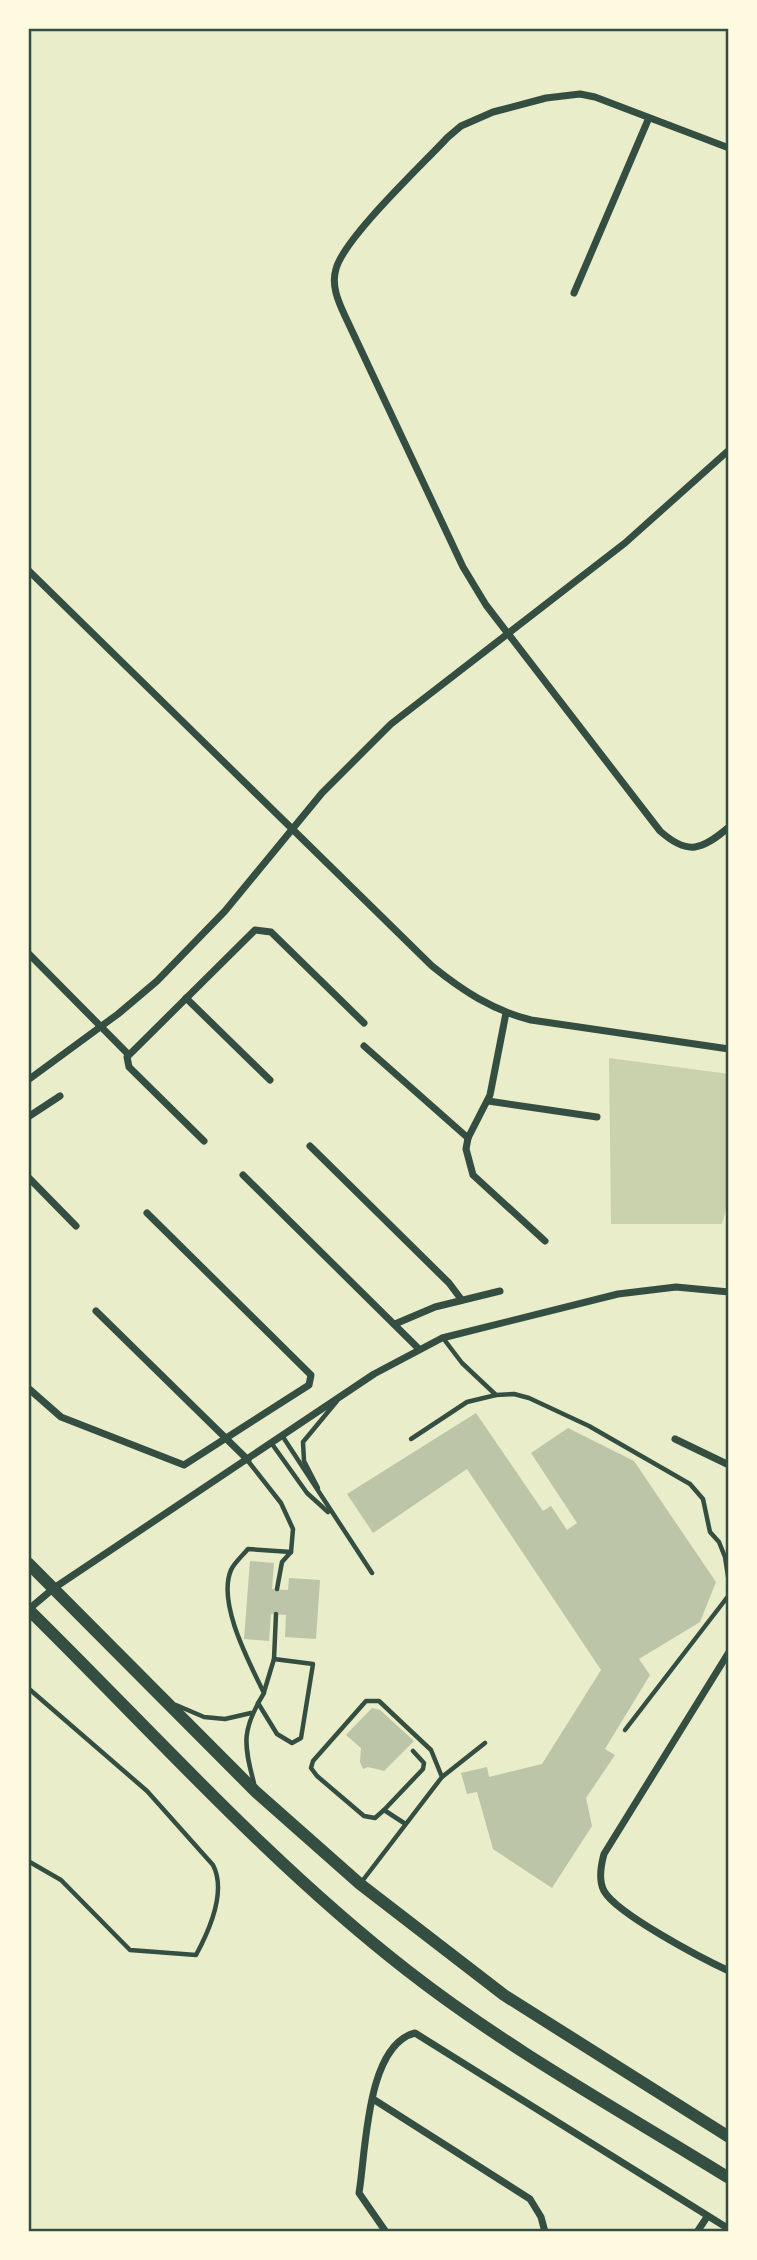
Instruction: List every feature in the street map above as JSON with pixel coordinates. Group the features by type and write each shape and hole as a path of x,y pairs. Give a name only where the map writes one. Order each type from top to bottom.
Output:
{"street":[{"path":"729,148 648,120 595,97 570,94 476,118 449,137 402,187 347,247 335,270 337,298 453,548 486,605 660,831 671,841 686,848 704,846 729,827"},
{"path":"574,293 648,120"},
{"path":"28,1080 157,981 225,911 292,829 382,732 625,543 729,450"},
{"path":"28,570 432,966 464,991 506,1013 531,1020 729,1049"},
{"path":"128,1054 255,930 266,929 364,1023"},
{"path":"28,953 103,1025 128,1054 129,1067 204,1141"},
{"path":"186,998 270,1080"},
{"path":"506,1013 488,1101 467,1138 466,1149 473,1175 545,1241"},
{"path":"363,1046 467,1138"},
{"path":"28,1117 60,1096"},
{"path":"488,1101 597,1117"},
{"path":"310,1146 449,1283 461,1299"},
{"path":"243,1175 418,1348"},
{"path":"28,1177 76,1226"},
{"path":"28,1388 61,1417 180,1465 190,1463 309,1385 311,1375 148,1213"},
{"path":"729,1292 676,1287 618,1294 442,1338 418,1348 54,1588 28,1609 293,1872 407,1970 482,2025 729,2178"},
{"path":"395,1324 418,1312 500,1290"},
{"path":"96,1311 248,1460"},
{"path":"675,1439 729,1465"},
{"path":"28,1563 256,1792 360,1884 503,1995 729,2137"},
{"path":"729,1652 604,1854 602,1886 613,1903 704,1960 729,1971"},
{"path":"386,2232 359,2193 373,2099 387,2053 406,2036 417,2033 729,2229"},
{"path":"373,2099 530,2199 541,2217 545,2232"},
{"path":"697,2232 707,2217"}],"lane":[{"path":"442,1338 462,1363 496,1395"},
{"path":"411,1438 467,1402 496,1395 514,1394 529,1398 645,1456 690,1484 703,1499 710,1532 719,1542 725,1557 729,1583"},
{"path":"333,1517 302,1453 308,1435 342,1396"},
{"path":"283,1437 372,1573"},
{"path":"272,1444 307,1493 333,1517"},
{"path":"248,1460 281,1503 293,1529 290,1552 282,1562 278,1589"},
{"path":"264,1693 235,1625 226,1591 231,1569 248,1549 290,1552"},
{"path":"625,1730 729,1595"},
{"path":"256,1792 244,1736 252,1713 264,1693 274,1659 276,1614"},
{"path":"258,1703 277,1734 292,1743 301,1738 313,1664 274,1659"},
{"path":"28,1688 146,1791 213,1865 218,1874 214,1923 196,1955 130,1950 61,1880 28,1861"},
{"path":"413,1751 424,1763 422,1769 375,1818 364,1816 311,1768 313,1760 366,1701 379,1701 431,1750 442,1777"},
{"path":"166,1702 204,1717 225,1719 252,1713"},
{"path":"360,1884 404,1823 442,1777 485,1743"},
{"path":"384,1810 404,1823"}],"green space":[{"path":"609,1058 729,1074 729,1198 722,1224 611,1224"}],"building":[{"path":"476,1413 543,1511 551,1506 567,1530 577,1523 531,1453 568,1428 634,1461 716,1582 700,1622 639,1659 650,1675 605,1749 615,1755 586,1798 592,1826 552,1888 493,1849 477,1792 467,1794 461,1773 487,1767 489,1777 542,1764 601,1670 467,1469 373,1533 347,1494"},
{"path":"250,1561 274,1563 272,1589 288,1590 289,1578 320,1580 316,1639 285,1637 286,1615 271,1614 269,1641 244,1639"},
{"path":"372,1708 380,1710 414,1741 384,1771 368,1767 363,1769 360,1762 361,1748 346,1735"}]}
